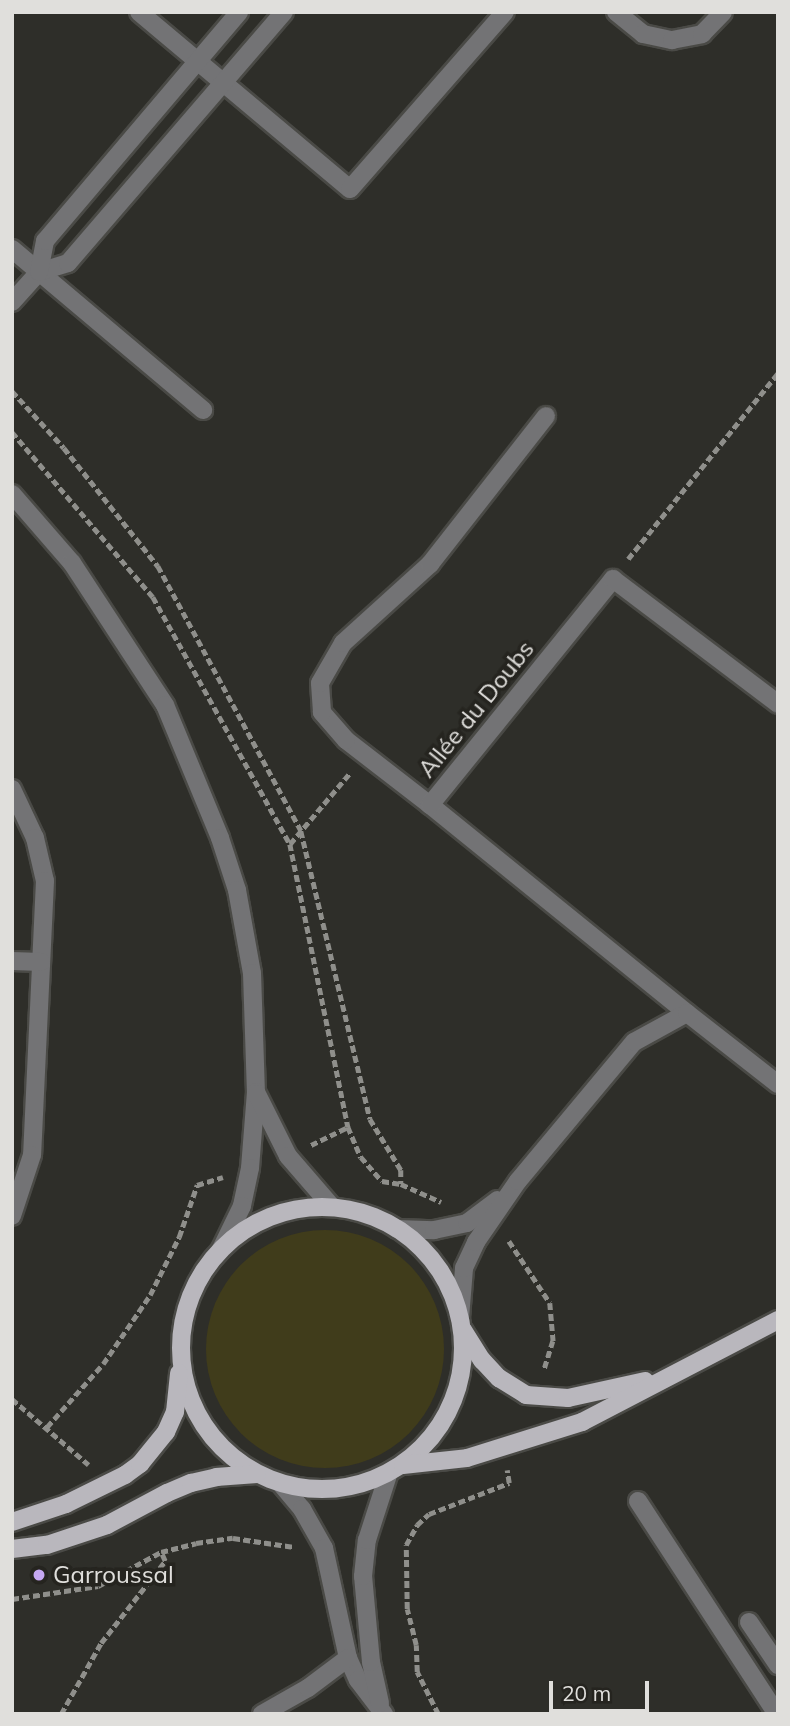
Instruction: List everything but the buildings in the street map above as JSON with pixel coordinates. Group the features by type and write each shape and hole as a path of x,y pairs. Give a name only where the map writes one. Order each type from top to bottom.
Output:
{"main road":[{"path":"12,1521 66,1504 110,1483 140,1464 155,1448 175,1412 183,1321 191,1295 204,1270 221,1249 245,1230 272,1216 301,1208 332,1207 366,1214 397,1229 419,1246 437,1267 451,1292 460,1322 463,1349 456,1393 435,1433 396,1468"},
{"path":"180,1349 190,1399 201,1423 235,1461 257,1475 281,1484 331,1490 357,1486 396,1468 467,1458 538,1438 582,1422 778,1320"},
{"path":"460,1322 482,1360 499,1378 526,1395 568,1398 666,1376"},
{"path":"12,1549 47,1545 107,1525 191,1483 216,1477 257,1475"}],"street":[{"path":"139,12 222,85 350,189 505,12"},
{"path":"39,272 44,241 239,12"},
{"path":"12,302 39,272 68,263 284,12"},
{"path":"616,12 643,34 672,40 702,34 723,12"},
{"path":"12,249 203,410"},
{"path":"430,805 346,740 322,712 320,683 343,643 430,564 546,416"},
{"path":"12,494 72,563 166,705 237,890 252,972 256,1092 250,1168 242,1206 221,1249"},
{"path":"613,579 778,704"},
{"name":"Allée du Doubs","path":"613,579 430,805 778,1084"},
{"path":"12,789 35,838 45,881 32,1155 12,1216"},
{"path":"12,961 41,962"},
{"path":"460,1322 464,1268 476,1242 518,1181 634,1042 687,1013"},
{"path":"256,1092 288,1156 332,1207"},
{"path":"397,1229 434,1230 467,1223 518,1181"},
{"path":"384,1714 371,1662 363,1576 371,1524 396,1468"},
{"path":"281,1484 302,1508 324,1548 348,1658 358,1680 384,1714"},
{"path":"638,1501 777,1714"},
{"path":"749,1622 778,1665"},
{"path":"262,1714 308,1688 348,1658"}],"path":[{"path":"613,579 778,373"},
{"path":"12,391 64,448 158,566 302,831 370,1119 401,1170 401,1184 453,1207"},
{"path":"290,844 365,754"},
{"path":"302,1149 348,1127"},
{"path":"47,1427 103,1364 150,1295 178,1237 197,1185 228,1175"},
{"path":"502,1237 509,1241 550,1303 553,1341 549,1363 538,1381"},
{"path":"12,1399 97,1472"},
{"path":"438,1714 417,1672 416,1646 407,1609 406,1545 416,1525 429,1514 509,1483 506,1464"},
{"path":"12,1599 98,1586 161,1552 233,1538 303,1548"},
{"path":"61,1714 101,1643 165,1562 161,1552"}],"shaded area":[{"path":"325,1230 348,1232 370,1239 391,1250 409,1265 424,1283 435,1304 442,1326 442,1372 435,1394 424,1415 409,1433 391,1448 370,1459 348,1466 325,1468 302,1466 280,1459 259,1448 241,1433 226,1415 215,1394 208,1372 206,1349 208,1326 215,1304 226,1283 241,1265 259,1250 280,1239 302,1232"}],"place":[{"name":"Garroussal","path":"39,1575"}]}
